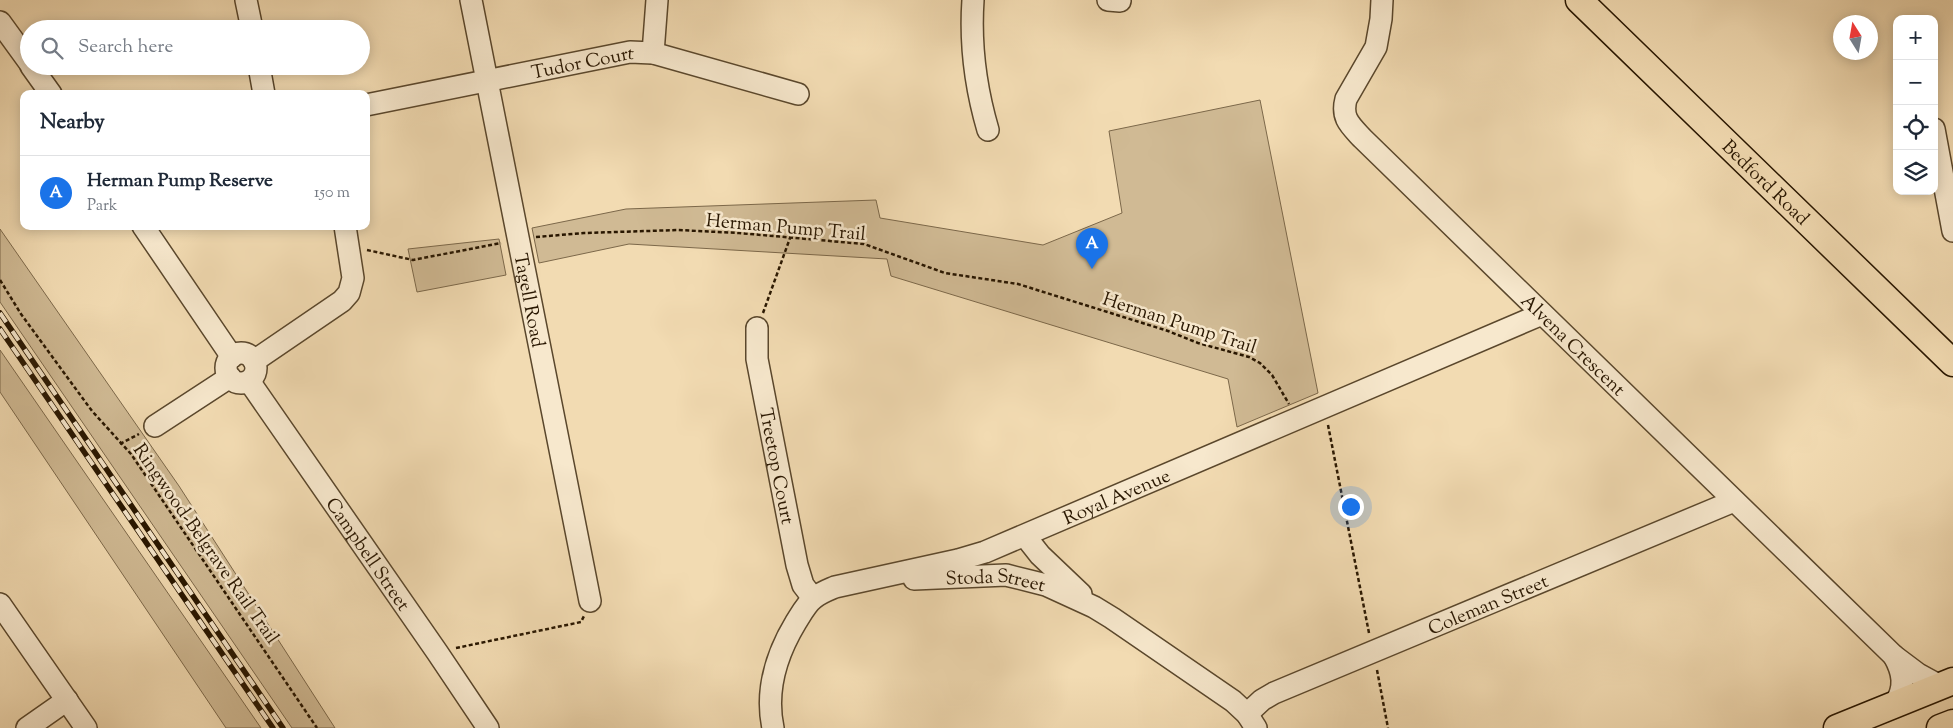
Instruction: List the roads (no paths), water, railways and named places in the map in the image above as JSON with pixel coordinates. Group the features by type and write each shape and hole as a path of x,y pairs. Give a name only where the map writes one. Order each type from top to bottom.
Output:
{"main road":[{"name":"Bedford Road","path":"1579,0 1951,358"},
{"path":"1837,728 1946,683"},
{"path":"1940,728 1953,723"}],"street":[{"path":"246,0 250,20"},
{"name":"Tagell Road","path":"471,0 590,601"},
{"path":"653,53 657,0"},
{"path":"973,0 973,49 982,110 988,130"},
{"name":"Alvena Crescent","path":"1382,0 1376,47 1346,99 1344,115 1362,138 1894,656 1918,674 1946,683"},
{"path":"0,22 20,50"},
{"name":"Tudor Court","path":"370,104 630,52 653,53 798,94"},
{"path":"38,75 48,90"},
{"path":"261,75 263,90"},
{"path":"1938,150 1953,231"},
{"name":"Campbell Street","path":"146,230 488,728"},
{"path":"155,426 342,301 349,293 353,278 346,236"},
{"name":"Royal Avenue","path":"773,728 769,709 770,694 778,658 793,628 813,598 834,587 958,560 985,552 1542,314"},
{"name":"Treetop Court","path":"757,328 757,360 797,565 803,585 813,598"},
{"name":"Coleman Street","path":"1252,721 1262,700 1274,693 1734,501"},
{"name":"Stoda Street","path":"1025,536 1040,555 1094,607"},
{"name":"Stoda Street","path":"894,574 917,580 1006,576 1046,584 1094,607 1233,701 1252,721"},
{"path":"0,604 86,728"},
{"name":"Alvena Crescent","path":"1894,656 1903,679 1895,704"},
{"path":"27,728 67,700"}],"railway":[{"path":"0,313 283,728"},
{"path":"0,329 273,728"}],"place":[{"name":"Herman Pump Reserve","path":"1092,269"}]}
